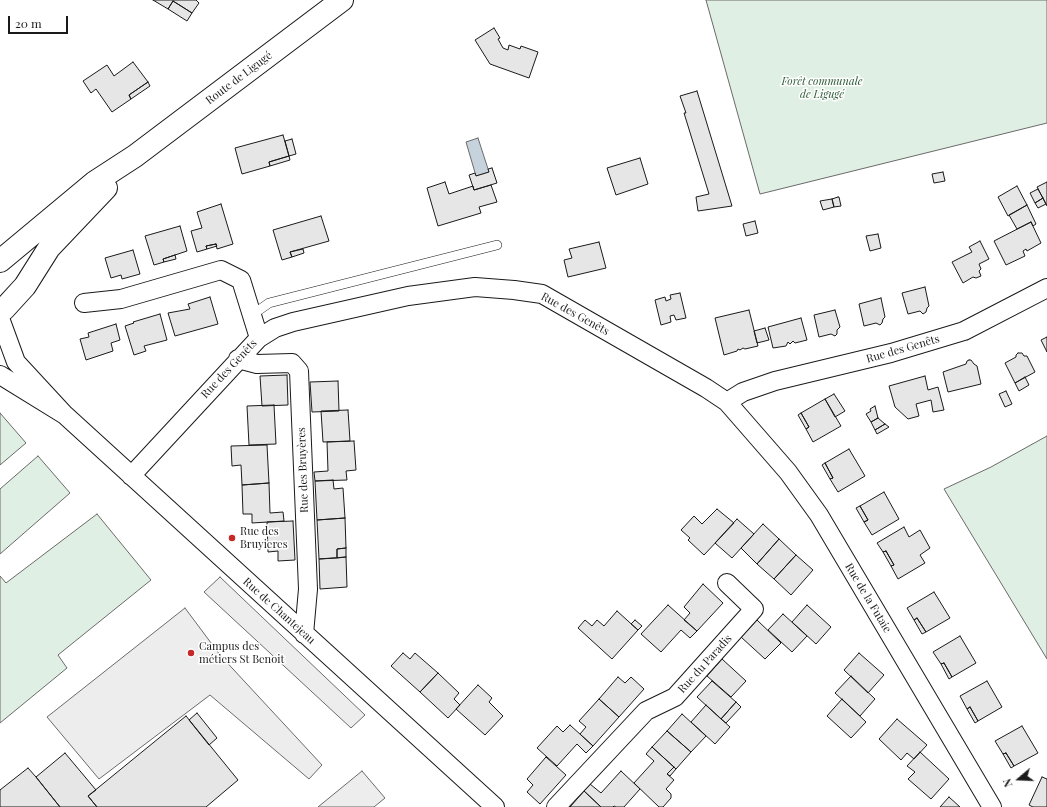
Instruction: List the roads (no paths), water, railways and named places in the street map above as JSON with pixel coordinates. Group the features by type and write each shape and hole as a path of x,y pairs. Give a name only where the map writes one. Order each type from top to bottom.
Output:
{"street":[{"name":"Route de Ligugé","path":"0,261 95,182 135,156 342,0"},
{"name":"Route de Ligugé","path":"1,311 25,286 49,248 135,156"},
{"path":"84,303 121,299 222,270 241,280 259,338"},
{"name":"Rue des Genêts","path":"131,476 259,338 275,328 292,322 408,296 475,287 542,294 706,388 727,402 744,392 775,381 891,353 964,331 1047,288"},
{"name":"Rue de Chantejeau","path":"1,311 16,362 65,415 495,807"},
{"name":"Rue des Bruyères","path":"238,359 257,364 292,363 299,370 308,589 304,634"},
{"name":"Rue de Chantejeau","path":"0,375 65,415"},
{"name":"Rue de la Futaie","path":"727,402 788,472 819,515 992,807"},
{"name":"Rue du Paradis","path":"556,807 646,711 675,697 754,609 727,582"}],"lane":[{"path":"252,315 269,303 497,245"}],"place":[{"name":"Rue des Bruyieres","path":"232,538"},
{"name":"Campus des métiers St Benoit","path":"191,653"}],"park label":[{"name":"Forêt communale de Ligugé","path":"822,88"}]}
